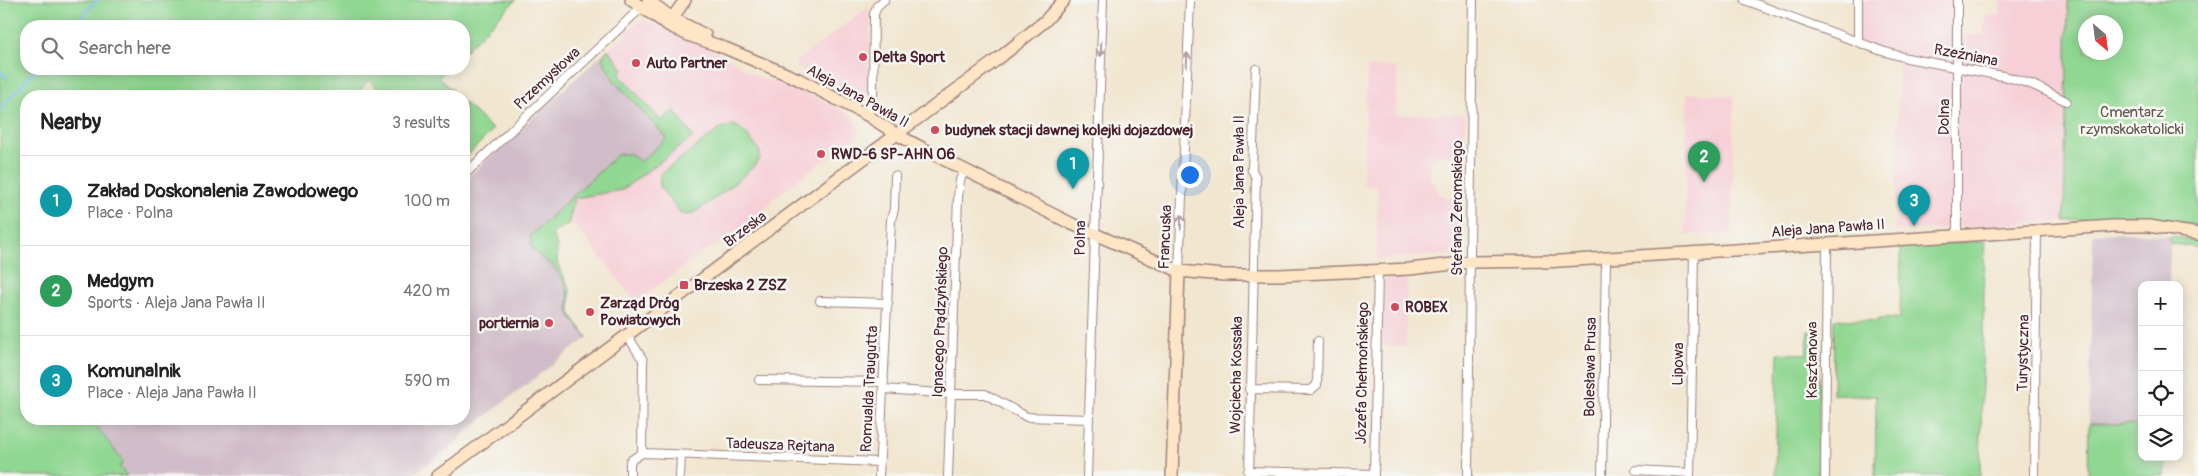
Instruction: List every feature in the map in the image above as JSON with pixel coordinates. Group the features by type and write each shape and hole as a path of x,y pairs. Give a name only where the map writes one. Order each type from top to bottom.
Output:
{"street":[{"name":"Aleja Jana Pawła II","path":"631,0 649,4 670,22 798,79 867,114 896,134 1095,235 1179,271 1252,275 1410,269 2038,230 2150,226 2198,234"},
{"path":"649,4 666,7 685,0"},
{"path":"670,22 685,0"},
{"path":"867,114 873,95 874,14 877,6 884,0"},
{"name":"Brzeska","path":"438,476 1003,55 1045,21 1064,0"},
{"name":"Polna","path":"1087,476 1103,0"},
{"name":"Francuska","path":"1172,476 1190,0"},
{"name":"Stefana Żeromskiego","path":"1468,476 1473,0"},
{"name":"Rzeźniana","path":"1745,0 1906,58 1982,71 2033,85 2066,101"},
{"path":"1858,0 1858,42"},
{"name":"Dolna","path":"1957,0 1957,235"},
{"name":"Przemysłowa","path":"470,169 649,4"},
{"name":"Aleja Jana Pawła II","path":"1252,275 1256,178 1252,170 1256,69"},
{"name":"Ignacego Prądzyńskiego","path":"948,476 958,197 960,180 965,170"},
{"name":"Romualda Traugutta","path":"879,476 891,220 894,209 895,176"},
{"name":"Turystyczna","path":"2034,476 2038,230"},
{"name":"Kasztanowa","path":"1825,476 1827,244"},
{"name":"Lipowa","path":"1690,474 1694,252"},
{"name":"Bolesława Prusa","path":"1602,476 1606,258"},
{"name":"Józefa Chełmońskiego","path":"1374,475 1378,270"},
{"name":"Wojciecha Kossaka","path":"1248,474 1252,275"},
{"path":"820,301 888,303"},
{"path":"627,335 643,360 642,453 630,462 630,476"},
{"path":"1249,389 1311,390 1317,385 1318,341"},
{"path":"759,380 884,386 951,394 985,394 1027,416 1089,420"},
{"name":"Tadeusza Rejtana","path":"642,453 879,462"},
{"path":"680,476 681,455"},
{"path":"1636,470 1690,474"},
{"path":"1248,474 1374,475"}],"shaded area":[{"path":"1854,0 1953,0 1955,36 1984,35 1985,15 2000,15 2001,0 2068,0 2064,221 1895,231 1899,63 1854,47"},
{"path":"868,8 870,15 868,98 866,100 796,68 795,62"},
{"path":"640,21 646,21 729,58 744,69 766,80 771,81 775,78 847,112 855,120 859,134 770,201 770,205 712,249 709,248 636,302 577,227 574,224 568,224 575,198 622,190 662,122 618,74 621,67 608,49 619,39 627,36 626,32"},
{"path":"608,49 623,69 619,74 661,121 693,137 622,190 575,198 568,224 552,234 557,245 557,263 570,289 570,313 588,337 464,433 459,441 411,476 127,476 119,466 124,462 96,425 470,425 470,176"},
{"path":"1397,67 1396,115 1465,114 1465,144 1459,147 1459,157 1439,155 1430,165 1429,176 1441,196 1446,196 1447,199 1463,199 1461,249 1457,254 1376,259 1378,186 1363,185 1367,68"},
{"path":"1687,93 1734,96 1732,234 1685,235"},
{"path":"2128,233 2170,236 2169,281 2138,281 2138,424 2089,424 2093,234"},
{"path":"1407,277 1406,347 1382,346 1384,279"}],"green space":[{"path":"0,0 516,0 470,46 470,20 20,20 20,75 441,75 439,77 452,90 377,90 369,79 361,90 20,90 20,425 96,425 124,463 119,466 127,476 0,476"},
{"name":"Cmentarz rzymskokatolicki","path":"2068,0 2198,0 2198,226 2165,220 2115,218 2064,221"},
{"path":"608,49 623,69 619,74 661,121 674,110 693,137 622,190 575,198 568,224 552,234 557,245 557,263 570,289 570,313 587,338 569,313 569,296 563,281 556,270 535,252 532,247 531,235 618,154 631,154 640,162 667,138 615,82 602,58"},
{"path":"470,108 493,130 470,153"},
{"path":"734,125 744,131 757,148 760,157 751,169 731,186 694,213 688,215 681,214 660,187 660,174 721,128"},
{"path":"2170,236 2198,241 2198,248 2170,243"},
{"path":"1985,241 1980,476 1875,476 1876,396 1833,394 1834,319 1877,321 1878,319 1900,318 1901,247"},
{"path":"1809,331 1820,332 1818,476 1775,476 1778,353 1806,354"},
{"path":"2089,424 2138,424 2138,461 2165,461 2165,476 2088,476"}],"waterway":[{"path":"79,20 97,0"},
{"path":"0,71 6,78"},
{"path":"0,109 31,75"}],"place":[{"name":"Delta Sport","path":"863,57"},
{"name":"Auto Partner","path":"636,63"},
{"name":"budynek stacji dawnej kolejki dojazdowej","path":"935,130"},
{"name":"RWD-6 SP-AHN 06","path":"821,154"},
{"name":"Medgym","path":"1704,182"},
{"name":"Zakład Doskonalenia Zawodowego","path":"1073,189"},
{"name":"Komunalnik","path":"1914,226"},
{"name":"Brzeska 2 ZSZ","path":"684,285"},
{"name":"ROBEX","path":"1395,307"},
{"name":"Zarząd Dróg Powiatowych","path":"590,312"},
{"name":"portiernia","path":"549,323"}]}
